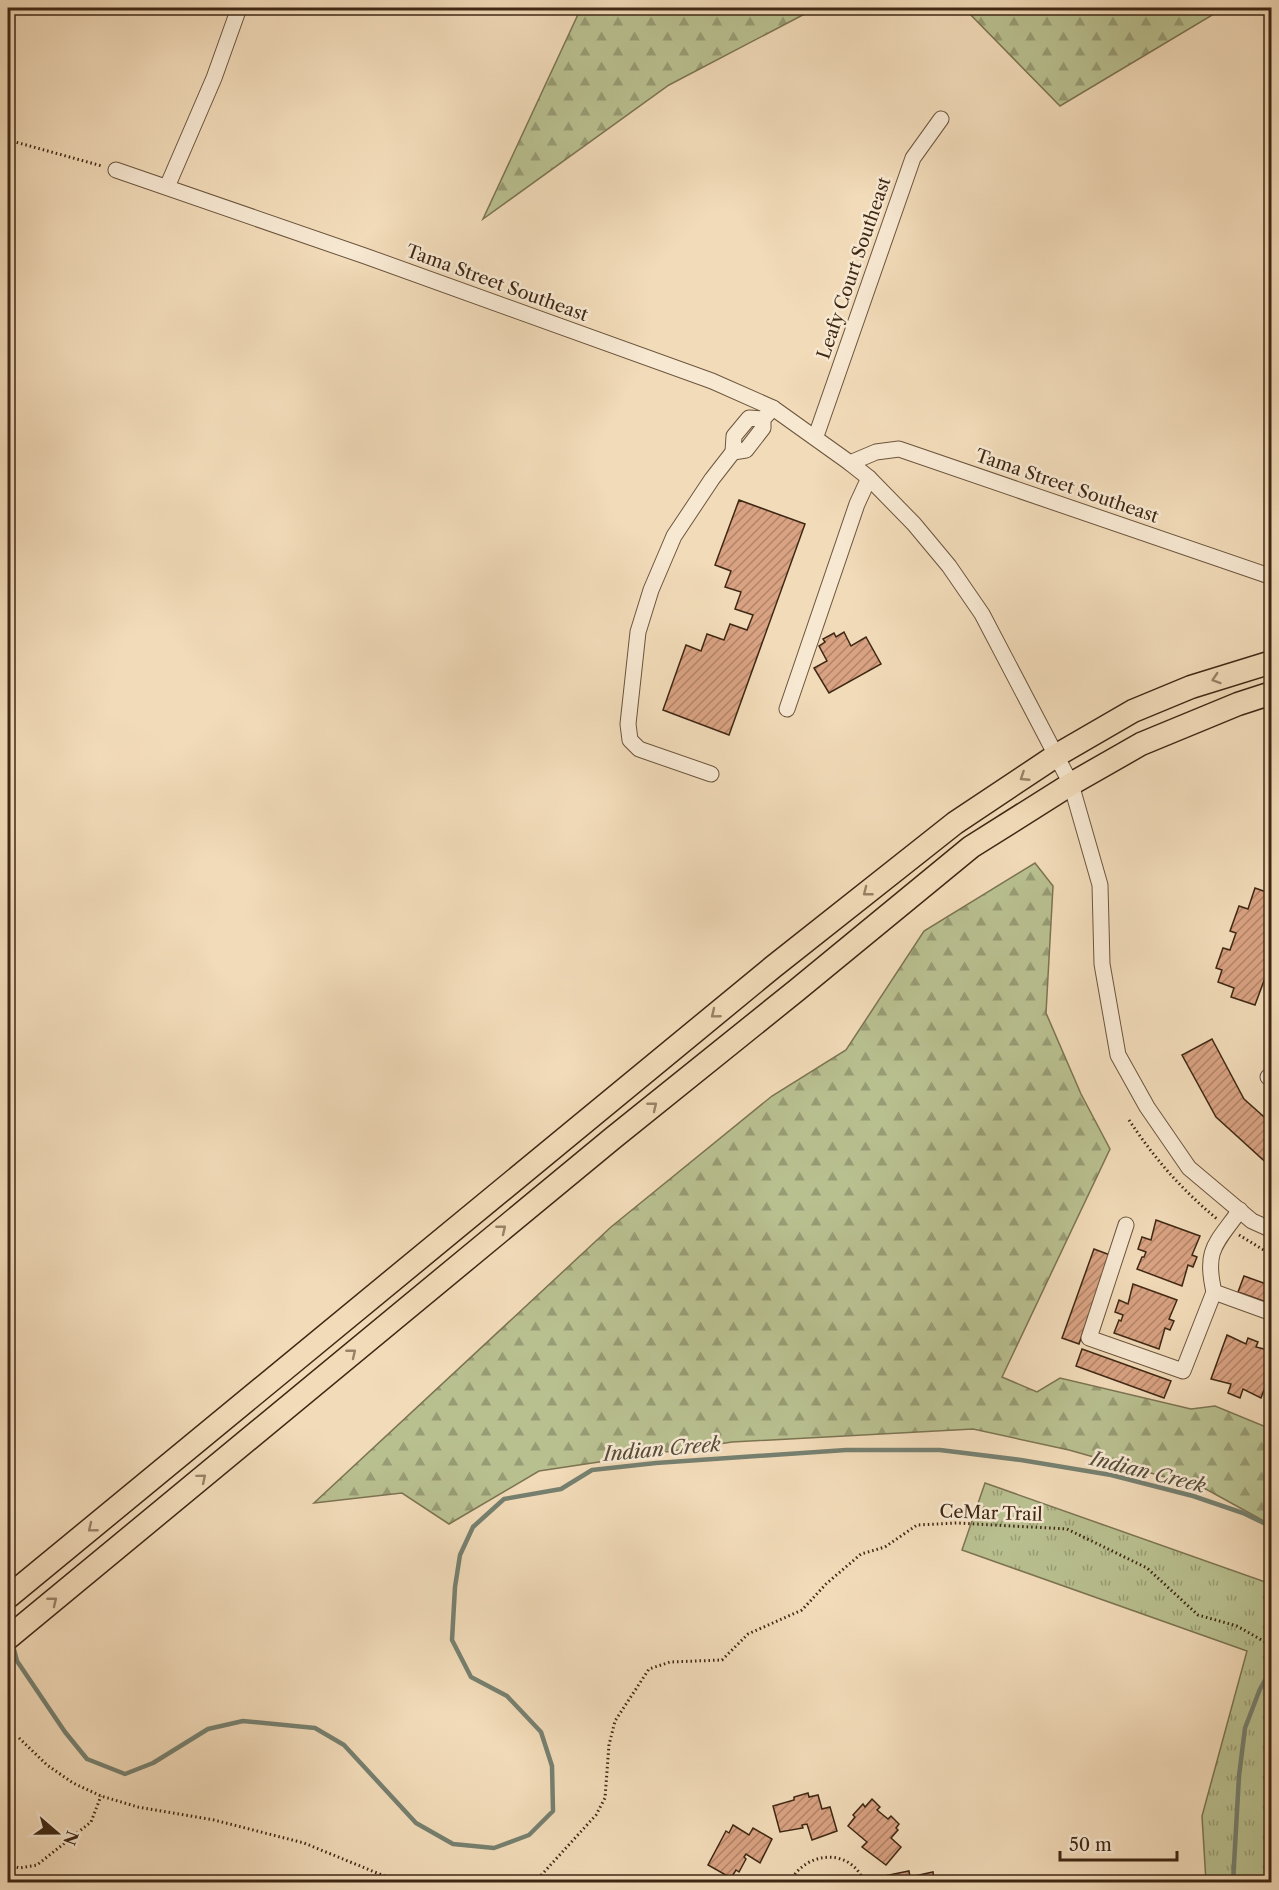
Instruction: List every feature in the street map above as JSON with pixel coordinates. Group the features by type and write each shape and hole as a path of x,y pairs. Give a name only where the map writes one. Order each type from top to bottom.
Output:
{"highway":[{"path":"8,1597 773,967 955,823 1057,755 1133,711 1191,687 1272,662"},
{"path":"8,1638 365,1342 971,847 1071,784 1141,744 1238,704 1272,693"}],"street":[{"path":"167,187 214,78 239,8"},
{"name":"Leafy Court Southeast","path":"816,436 913,158 941,119"},
{"name":"Tama Street Southeast","path":"116,170 355,252 712,381 768,414 816,436 869,478 914,524 949,566 982,614 1071,784 1100,885 1102,964 1118,1055 1147,1107 1189,1168 1252,1221 1272,1230"},
{"path":"711,774 639,749 630,740 628,723 638,632 651,590 674,536 733,452 734,436 748,418 768,414"},
{"name":"Tama Street Southeast","path":"850,463 876,452 899,449 1272,577"},
{"path":"787,708 857,504 869,478"},
{"path":"1126,1225 1089,1338 1183,1371 1214,1292 1209,1270 1212,1249 1240,1210"},
{"path":"1214,1292 1272,1313"}],"path":[{"path":"8,140 116,170"},
{"name":"CeMar Trail","path":"536,1882 596,1815 604,1798 609,1745 615,1721 649,1669 670,1662 722,1660 748,1634 802,1610 826,1584 861,1554 885,1547 917,1525 957,1522 1067,1529 1147,1568 1198,1615 1237,1626 1272,1646"},
{"path":"19,1738 47,1765 73,1783 101,1796 138,1807 214,1820 304,1843 399,1882"},
{"path":"8,1865 20,1868 37,1865 91,1822 101,1796"},
{"path":"790,1882 796,1872 809,1862 831,1857 852,1866 864,1882"}],"green space":[{"path":"581,8 816,8 669,85 483,219"},
{"path":"964,8 1224,8 1060,106"},
{"path":"1035,863 1053,886 1046,1013 1081,1094 1110,1149 1002,1377 1037,1392 1060,1378 1191,1409 1215,1406 1271,1429 1271,1525 1204,1488 1069,1450 973,1429 732,1442 539,1471 449,1524 402,1493 314,1503 611,1227 772,1096 846,1050 924,931"},
{"path":"985,1483 1271,1584 1271,1882 1206,1882 1202,1816 1247,1651 962,1550"}],"building":[{"path":"739,500 805,524 729,735 663,710 686,645 701,651 707,634 724,640 730,624 747,630 753,615 735,609 741,592 725,587 731,571 715,565"},
{"path":"844,632 851,646 866,637 881,664 829,693 814,668 827,661 819,646 825,642 823,639 834,633 836,637"},
{"path":"1255,888 1272,894 1272,959 1255,1005 1231,997 1234,988 1218,982 1222,970 1216,968 1223,948 1230,950 1236,933 1230,931 1239,906 1248,909"},
{"path":"1212,1039 1244,1099 1272,1124 1271,1167 1216,1117 1182,1055"},
{"path":"1156,1220 1200,1236 1192,1255 1197,1257 1193,1267 1188,1265 1182,1286 1137,1269 1146,1252 1138,1249 1142,1237 1151,1240"},
{"path":"1094,1249 1110,1255 1079,1344 1062,1338"},
{"path":"1244,1276 1272,1286 1272,1304 1238,1292"},
{"path":"1133,1284 1177,1300 1169,1319 1174,1321 1170,1330 1165,1328 1159,1349 1114,1333 1123,1315 1115,1312 1119,1300 1128,1304"},
{"path":"1227,1335 1246,1344 1248,1338 1258,1342 1256,1347 1272,1351 1272,1368 1261,1398 1243,1389 1240,1398 1228,1393 1231,1384 1211,1379"},
{"path":"1082,1349 1171,1381 1164,1398 1076,1366"},
{"path":"808,1793 809,1797 818,1795 822,1809 830,1807 837,1831 812,1840 807,1824 802,1825 803,1828 780,1832 773,1806"},
{"path":"872,1799 880,1807 877,1810 888,1819 891,1816 899,1824 896,1828 898,1830 891,1838 901,1847 886,1865 862,1847 867,1842 848,1826 855,1817 853,1815 863,1804 865,1807"},
{"path":"733,1825 749,1835 753,1828 772,1839 760,1863 746,1854 744,1857 746,1859 739,1872 736,1870 731,1878 708,1865 726,1831 729,1833"},
{"path":"909,1871 910,1877 933,1872 934,1881 942,1880 942,1882 880,1882 879,1877"}],"waterway":[{"name":"Indian Creek","path":"12,1642 17,1661 65,1732 87,1759 125,1774 153,1763 208,1729 243,1721 315,1728 344,1745 416,1823 453,1844 494,1848 529,1835 553,1811 552,1766 541,1732 507,1696 471,1677 452,1640 455,1587 460,1555 473,1527 504,1499 561,1489 592,1470 656,1463 846,1450 940,1450 1021,1460 1111,1475 1193,1496 1243,1513 1272,1527"},
{"name":"Indian Creek","path":"1233,1882 1239,1776 1245,1728 1260,1689 1272,1668"}]}
